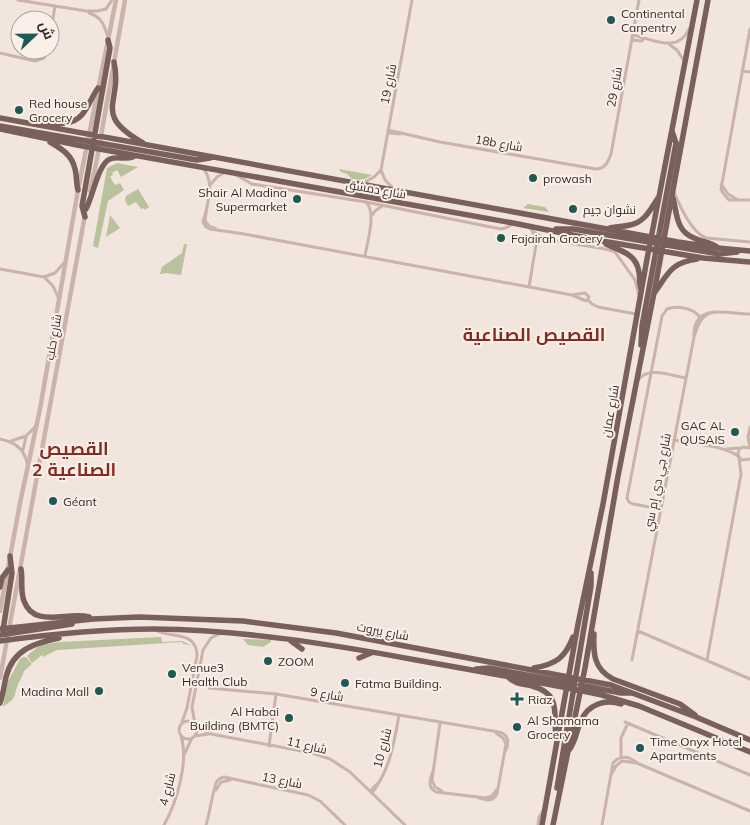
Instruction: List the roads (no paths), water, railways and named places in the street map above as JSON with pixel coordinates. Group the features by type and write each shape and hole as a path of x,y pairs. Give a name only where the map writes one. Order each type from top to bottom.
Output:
{"main road":[{"name":"شارع عمان","path":"542,825 558,742 592,622 641,352 654,293 660,194 697,0"},
{"name":"شارع عمان","path":"553,825 567,752 575,683 578,624 603,504 640,300 673,192 708,0"},
{"path":"85,217 82,206 110,48 108,40"},
{"path":"114,62 116,75 112,108 115,120 126,133 147,146"},
{"path":"43,126 66,123 78,118 86,111 98,88"},
{"name":"شارع دمشق","path":"0,118 43,126 134,156 513,223 602,241 750,251"},
{"path":"0,128 197,160 212,157"},
{"name":"شارع دمشق","path":"0,128 46,139 147,146 212,157 608,229 703,258 750,262"},
{"path":"641,352 642,326 676,143 672,130"},
{"path":"46,139 63,150 70,158 75,169 78,190"},
{"path":"227,160 236,155"},
{"path":"86,209 94,193 100,168 105,162 114,158 127,159 134,156"},
{"path":"673,192 678,222 683,231 693,238 710,243 718,248"},
{"path":"608,229 632,225 642,221 660,194"},
{"path":"550,230 573,229 719,254 730,254 741,250"},
{"path":"602,241 626,252 634,260 639,271 642,291"},
{"path":"654,293 666,274 673,267 686,261 703,258"},
{"path":"3,636 12,572 10,556"},
{"path":"559,795 558,779 591,586 590,566"},
{"path":"21,569 22,596 26,607 32,613 45,617 80,615 93,618"},
{"path":"0,586 2,578 8,570"},
{"name":"شارع بيروت","path":"3,636 93,618 184,618 280,625 336,633 529,668 639,706 750,752"},
{"path":"592,622 594,655 598,667 604,673 614,679 683,706 696,717"},
{"path":"529,668 548,665 562,657 570,647 578,624"},
{"name":"شارع بيروت","path":"3,636 154,629 223,633 372,652 508,676 575,683"},
{"path":"0,703 9,668 20,653 35,643 70,633"},
{"path":"289,640 302,649"},
{"path":"359,658 372,652"},
{"path":"473,670 489,668 621,693 634,693 750,740"},
{"path":"508,676 516,682 542,690 551,699 556,713 558,742"},
{"path":"567,752 574,742 582,718 590,708 607,702 639,706"}],"street":[{"path":"18,0 86,11 104,10 114,0"},
{"name":"شارع حلب","path":"0,678 3,636 21,569 85,217 98,88 114,0"},
{"name":"شارع حلب","path":"0,611 40,409 78,190 94,142 114,62 125,0"},
{"name":"شارع 19","path":"381,170 412,0"},
{"name":"شارع 29","path":"596,169 604,167 610,157 639,0"},
{"path":"54,10 55,6"},
{"path":"86,11 96,15 102,21 108,40"},
{"path":"632,37 641,41 644,39 670,44 684,38 694,20"},
{"path":"750,29 721,184 728,194 739,200 750,200"},
{"path":"670,44 681,55 684,65"},
{"path":"742,71 750,72"},
{"name":"18b شارع","path":"388,132 596,169"},
{"path":"202,168 208,175 211,184 205,219 207,224 216,229 572,295 586,294 589,297 588,300 598,307 638,314"},
{"path":"360,184 370,180 381,170 388,184 395,190"},
{"path":"211,184 225,172"},
{"path":"234,173 240,179 252,184 366,202 500,229 506,228 513,223"},
{"path":"673,192 683,212 702,236 750,242"},
{"path":"365,256 372,216 371,208 366,202"},
{"path":"372,216 375,211 384,206"},
{"path":"528,226 533,232 536,245 529,287"},
{"path":"533,232 546,237 615,252 636,282 640,300"},
{"path":"536,245 546,237"},
{"path":"0,269 44,277 55,273 66,261"},
{"path":"44,277 56,291 59,302"},
{"path":"572,295 582,301 588,300"},
{"path":"661,509 633,504 629,502 628,498 662,316 665,311 672,307 691,310 699,316 706,312 750,314"},
{"name":"شارع جي دي إم سي","path":"694,337 700,320 714,312"},
{"name":"شارع جي دي إم سي","path":"632,660 694,337 695,323 699,316"},
{"path":"635,384 644,374 652,372 686,378"},
{"path":"40,409 39,427 42,429 46,428"},
{"path":"28,464 23,452 23,444 26,436 36,426"},
{"path":"707,660 741,474 738,453 748,437 750,427"},
{"path":"0,439 11,441 26,436"},
{"path":"723,449 747,446 750,448 748,437"},
{"path":"674,440 723,449 734,453 742,460 749,459"},
{"path":"11,441 23,452"},
{"path":"741,474 749,459"},
{"path":"154,629 165,634 185,637 192,641 196,648 197,656 187,708 179,728 181,736 187,739 193,737 196,732 192,707 203,650 211,638 223,633"},
{"path":"638,631 750,679"},
{"name":"شارع 9","path":"209,688 276,694 399,716 440,722 502,733 506,736 508,744 497,794 492,800 486,801 477,797 436,792 430,786 440,722"},
{"path":"268,745 276,694"},
{"name":"شارع 10","path":"371,792 379,783 390,759 399,716"},
{"path":"182,722 188,721 196,726"},
{"path":"621,758 621,738 626,722 750,774"},
{"name":"شارع 11","path":"196,726 211,734 312,753 330,759 348,770 404,825"},
{"name":"شارع 11","path":"193,737 211,734"},
{"name":"شارع 4","path":"181,736 184,756"},
{"name":"شارع 4","path":"164,825 176,798 184,756 193,737"},
{"path":"602,825 613,763 621,758 630,758 637,763 750,811"},
{"path":"611,775 616,766 622,761 637,763"},
{"name":"شارع 13","path":"206,825 215,792 221,782 226,780 235,780 308,794 320,801 345,825"},
{"path":"538,825 540,814 545,809"}],"place":[{"name":"Continental Carpentry","path":"611,20"},
{"name":"Red house Grocery","path":"19,110"},
{"name":"prowash","path":"533,178"},
{"name":"Shair Al Madina Supermarket","path":"297,199"},
{"name":"نشوان جيم","path":"573,209"},
{"name":"Fajairah Grocery","path":"501,238"},
{"name":"GAC AL QUSAIS","path":"735,432"},
{"name":"Géant","path":"53,501"},
{"name":"ZOOM","path":"268,661"},
{"name":"Venue3 Health Club","path":"172,674"},
{"name":"Fatma Building.","path":"345,683"},
{"name":"Madina Mall","path":"99,691"},
{"name":"Riaz","path":"517,699"},
{"name":"Al Habai Building (BMTC)","path":"289,718"},
{"name":"Al Shamama Grocery","path":"517,727"},
{"name":"Time Onyx Hotel Apartments","path":"640,748"}],"district":[{"name":"القصيص الصناعية","path":"534,334"},
{"name":"القصيص الصناعية 2","path":"74,458"}]}
